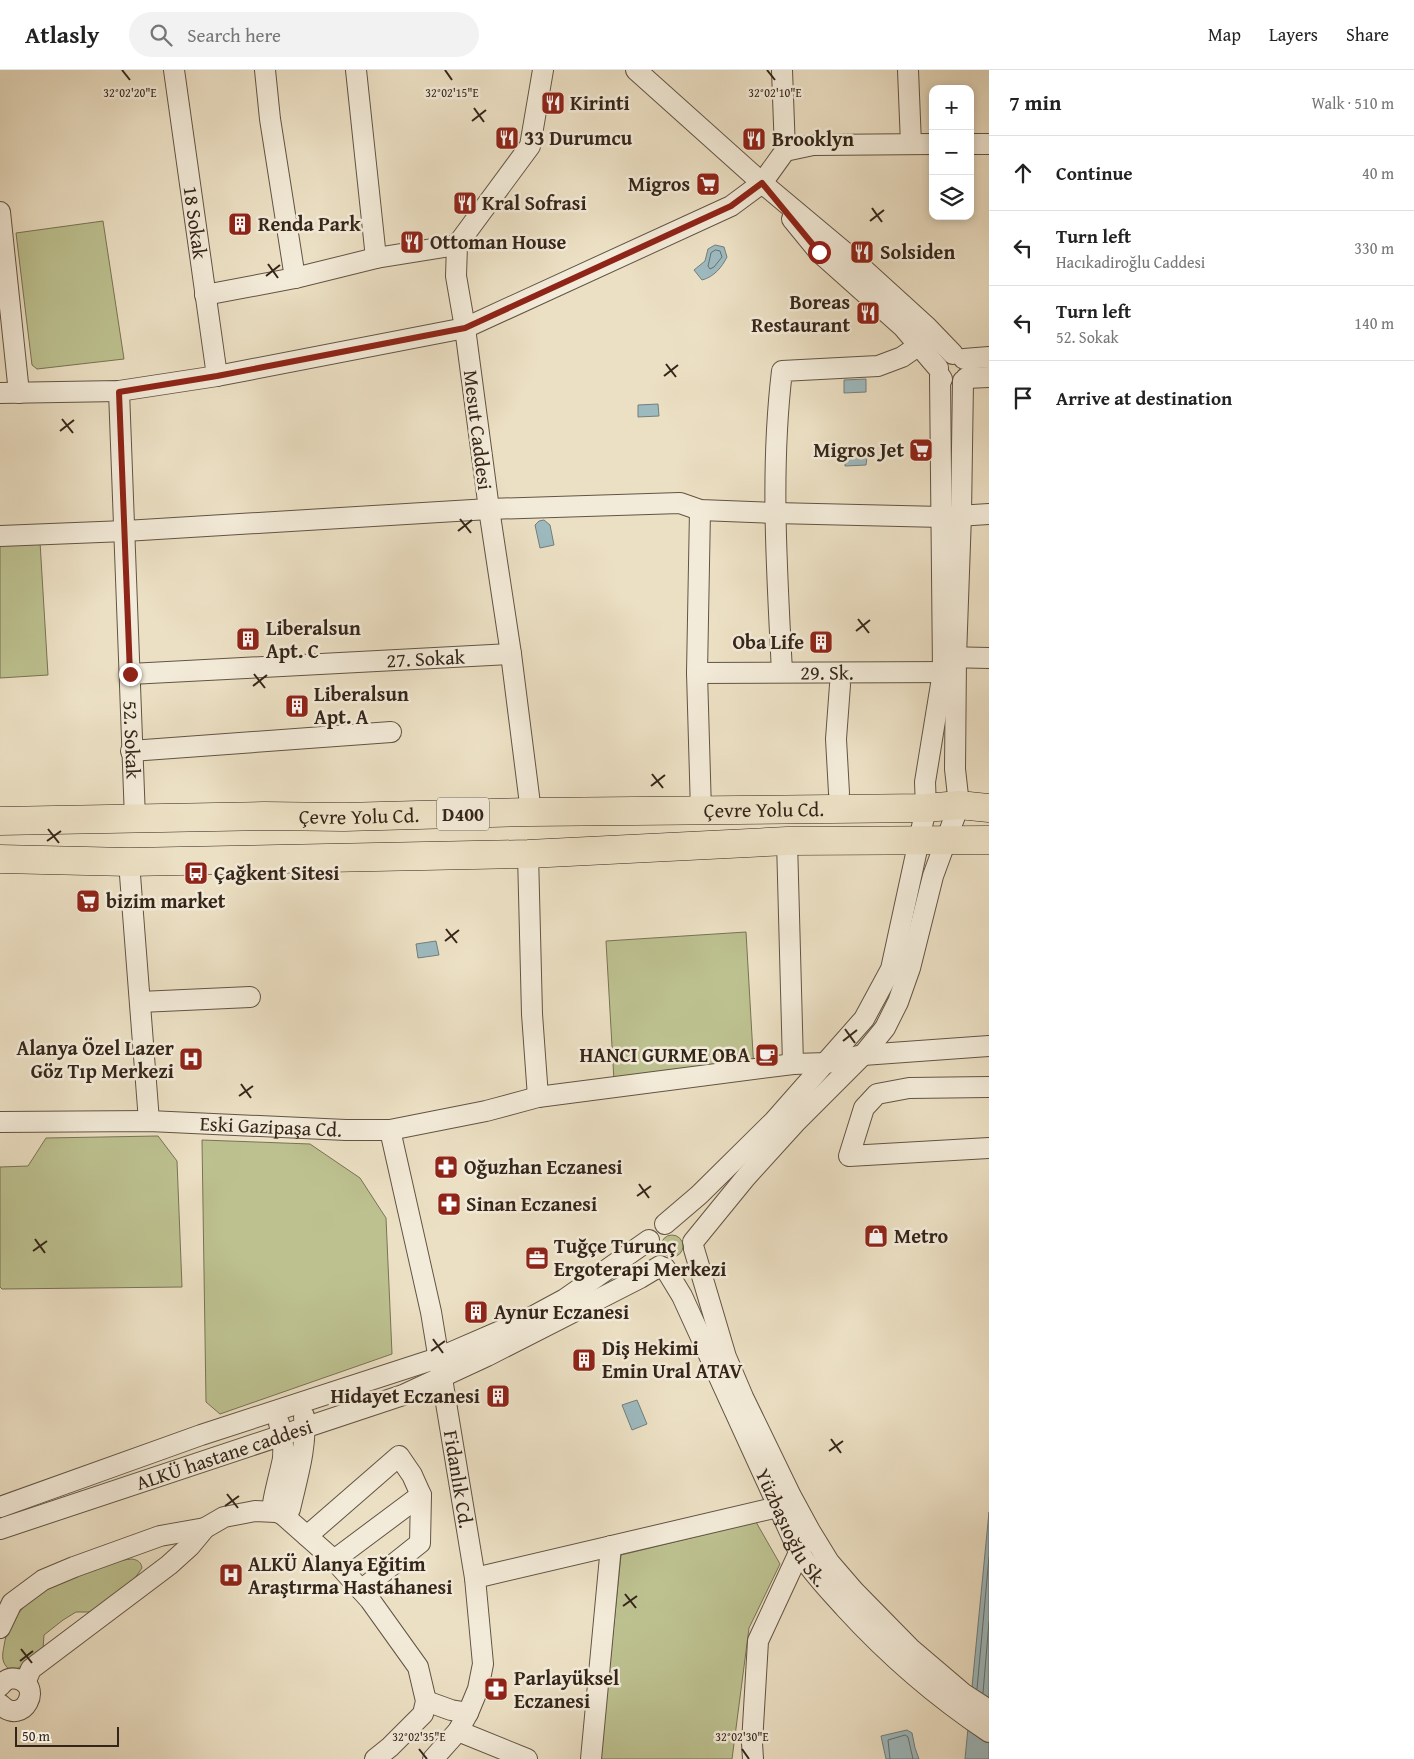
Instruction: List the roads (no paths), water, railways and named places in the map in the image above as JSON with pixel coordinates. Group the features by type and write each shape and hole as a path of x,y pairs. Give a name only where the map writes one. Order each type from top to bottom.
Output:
{"highway":[{"name":"Çevre Yolu Cd.","path":"0,821 264,816 344,817 531,812 926,808"},
{"name":"D400","path":"926,808 944,827 989,840"},
{"name":"D400","path":"944,827 989,808"},
{"name":"Çevre Yolu Cd.","path":"0,859 129,862 528,854 787,841 944,827"}],"street":[{"name":"18 Sokak","path":"174,70 217,376"},
{"path":"265,70 270,119 295,278"},
{"path":"356,70 376,258"},
{"path":"205,295 295,278 376,258 458,245 530,146 543,70"},
{"path":"636,70 762,183 848,254 927,326 962,368 952,516 949,665 955,769 933,876 910,968 898,1002 886,1028 862,1056 746,1177 694,1245 690,1260 676,1269 662,1267 650,1255 649,1240"},
{"path":"1,224 9,393 119,392 217,376 465,328 731,206 762,183 785,151 782,70"},
{"path":"908,70 911,144"},
{"path":"785,151 813,145 929,144"},
{"path":"974,144 989,144"},
{"path":"762,183 819,252 904,327 946,382 954,385 962,368 989,357"},
{"name":"Mesut Caddesi","path":"458,245 456,276 511,654 531,812"},
{"path":"782,672 775,513 779,396 782,371 878,366 902,358 918,346"},
{"path":"952,516 940,376 942,360 949,355 962,368 989,377"},
{"name":"52. Sokak","path":"119,392 135,819"},
{"path":"0,536 125,531 489,509 680,503 700,510 775,513 952,516 989,514"},
{"path":"700,510 697,673 701,811"},
{"name":"27. Sokak","path":"130,674 511,654"},
{"name":"29. Sk.","path":"697,673 782,672 949,665 989,658"},
{"path":"926,808 925,782 949,665"},
{"path":"839,793 836,739 840,685"},
{"path":"132,751 391,732"},
{"path":"944,827 989,821"},
{"path":"0,1507 201,1435 438,1358 528,1319 566,1300 649,1240 658,1228 699,1195 774,1121 864,1019 891,969 944,827"},
{"path":"787,841 793,1064"},
{"path":"528,854 532,1014 538,1097"},
{"path":"129,862 149,1121"},
{"path":"140,1002 250,997"},
{"name":"Eski Gazipaşa Cd.","path":"0,1122 149,1121 346,1130 390,1130 486,1111 538,1097 793,1064 827,1063 862,1056 989,1046"},
{"path":"989,1087 909,1088 877,1094 864,1108 849,1156 989,1148"},
{"name":"Fidanlık Cd.","path":"390,1130 431,1312 475,1578 483,1664 478,1689 468,1713 458,1731 433,1759"},
{"path":"665,1224 680,1225 691,1235 694,1245"},
{"name":"Yüzbaşıoğlu Sk.","path":"694,1245 726,1357 785,1502 799,1552 810,1570 873,1638 917,1679 960,1702 989,1710"},
{"name":"Yüzbaşıoğlu Sk.","path":"662,1267 682,1296 785,1502 810,1532 828,1562 854,1592 989,1732"},
{"name":"ALKÜ hastane caddesi","path":"0,1529 403,1395 442,1378 662,1267"},
{"path":"0,1628 12,1603 43,1580 74,1567 160,1536 205,1528 224,1517 255,1512 279,1513 290,1508 303,1453 306,1428 303,1401"},
{"path":"275,1412 282,1435 283,1457 272,1508 334,1560 361,1590 418,1667 426,1700 423,1714 375,1759"},
{"path":"307,1536 399,1456 412,1475 422,1495 420,1544 361,1590"},
{"path":"334,1560 422,1495"},
{"path":"475,1578 785,1502"},
{"path":"25,1683 31,1670 169,1565 190,1546 205,1528"},
{"path":"753,1759 752,1743 758,1641 810,1532"},
{"path":"160,1536 151,1545 153,1554 159,1562 169,1565"},
{"path":"591,1759 611,1546"},
{"path":"0,1704 14,1711 28,1703 30,1693 25,1683 16,1678 2,1679"},
{"path":"426,1700 451,1710 468,1713"},
{"path":"458,1731 527,1759"}],"water":[{"path":"715,245 724,247 727,257 717,271 710,277 702,280 694,270 705,261 708,249"},
{"path":"866,379 866,392 844,393 844,380"},
{"path":"658,404 659,416 638,417 638,405"},
{"path":"868,449 866,465 845,466 846,450"},
{"path":"544,520 550,525 554,545 540,548 535,525 539,521"},
{"path":"436,941 439,955 418,958 416,944"},
{"path":"637,1400 647,1424 632,1430 622,1405"},
{"path":"989,1512 989,1759 965,1759"},
{"path":"907,1730 912,1733 919,1759 886,1759 881,1736"}],"place":[{"name":"Kirinti","path":"553,103"},
{"name":"33 Durumcu","path":"507,138"},
{"name":"Brooklyn","path":"754,139"},
{"name":"Migros","path":"708,184"},
{"name":"Kral Sofrasi","path":"465,203"},
{"name":"Renda Park","path":"240,224"},
{"name":"Ottoman House","path":"412,242"},
{"name":"Solsiden","path":"862,252"},
{"name":"Boreas Restaurant","path":"868,313"},
{"name":"Migros Jet","path":"921,450"},
{"name":"Liberalsun Apt. C","path":"248,639"},
{"name":"Oba Life","path":"821,642"},
{"name":"Liberalsun Apt. A","path":"297,706"},
{"name":"Çağkent Sitesi","path":"196,873"},
{"name":"bizim market","path":"88,901"},
{"name":"HANCI GURME OBA","path":"767,1055"},
{"name":"Alanya Özel Lazer Göz Tıp Merkezi","path":"191,1059"},
{"name":"Oğuzhan Eczanesi","path":"446,1167"},
{"name":"Sinan Eczanesi","path":"449,1204"},
{"name":"Metro","path":"876,1236"},
{"name":"Tuğçe Turunç Ergoterapi Merkezi","path":"537,1258"},
{"name":"Aynur Eczanesi","path":"476,1312"},
{"name":"Diş Hekimi Emin Ural ATAV","path":"584,1360"},
{"name":"Hidayet Eczanesi","path":"498,1396"},
{"name":"ALKÜ Alanya Eğitim Araştırma Hastahanesi","path":"231,1575"},
{"name":"Parlayüksel Eczanesi","path":"496,1689"}]}
